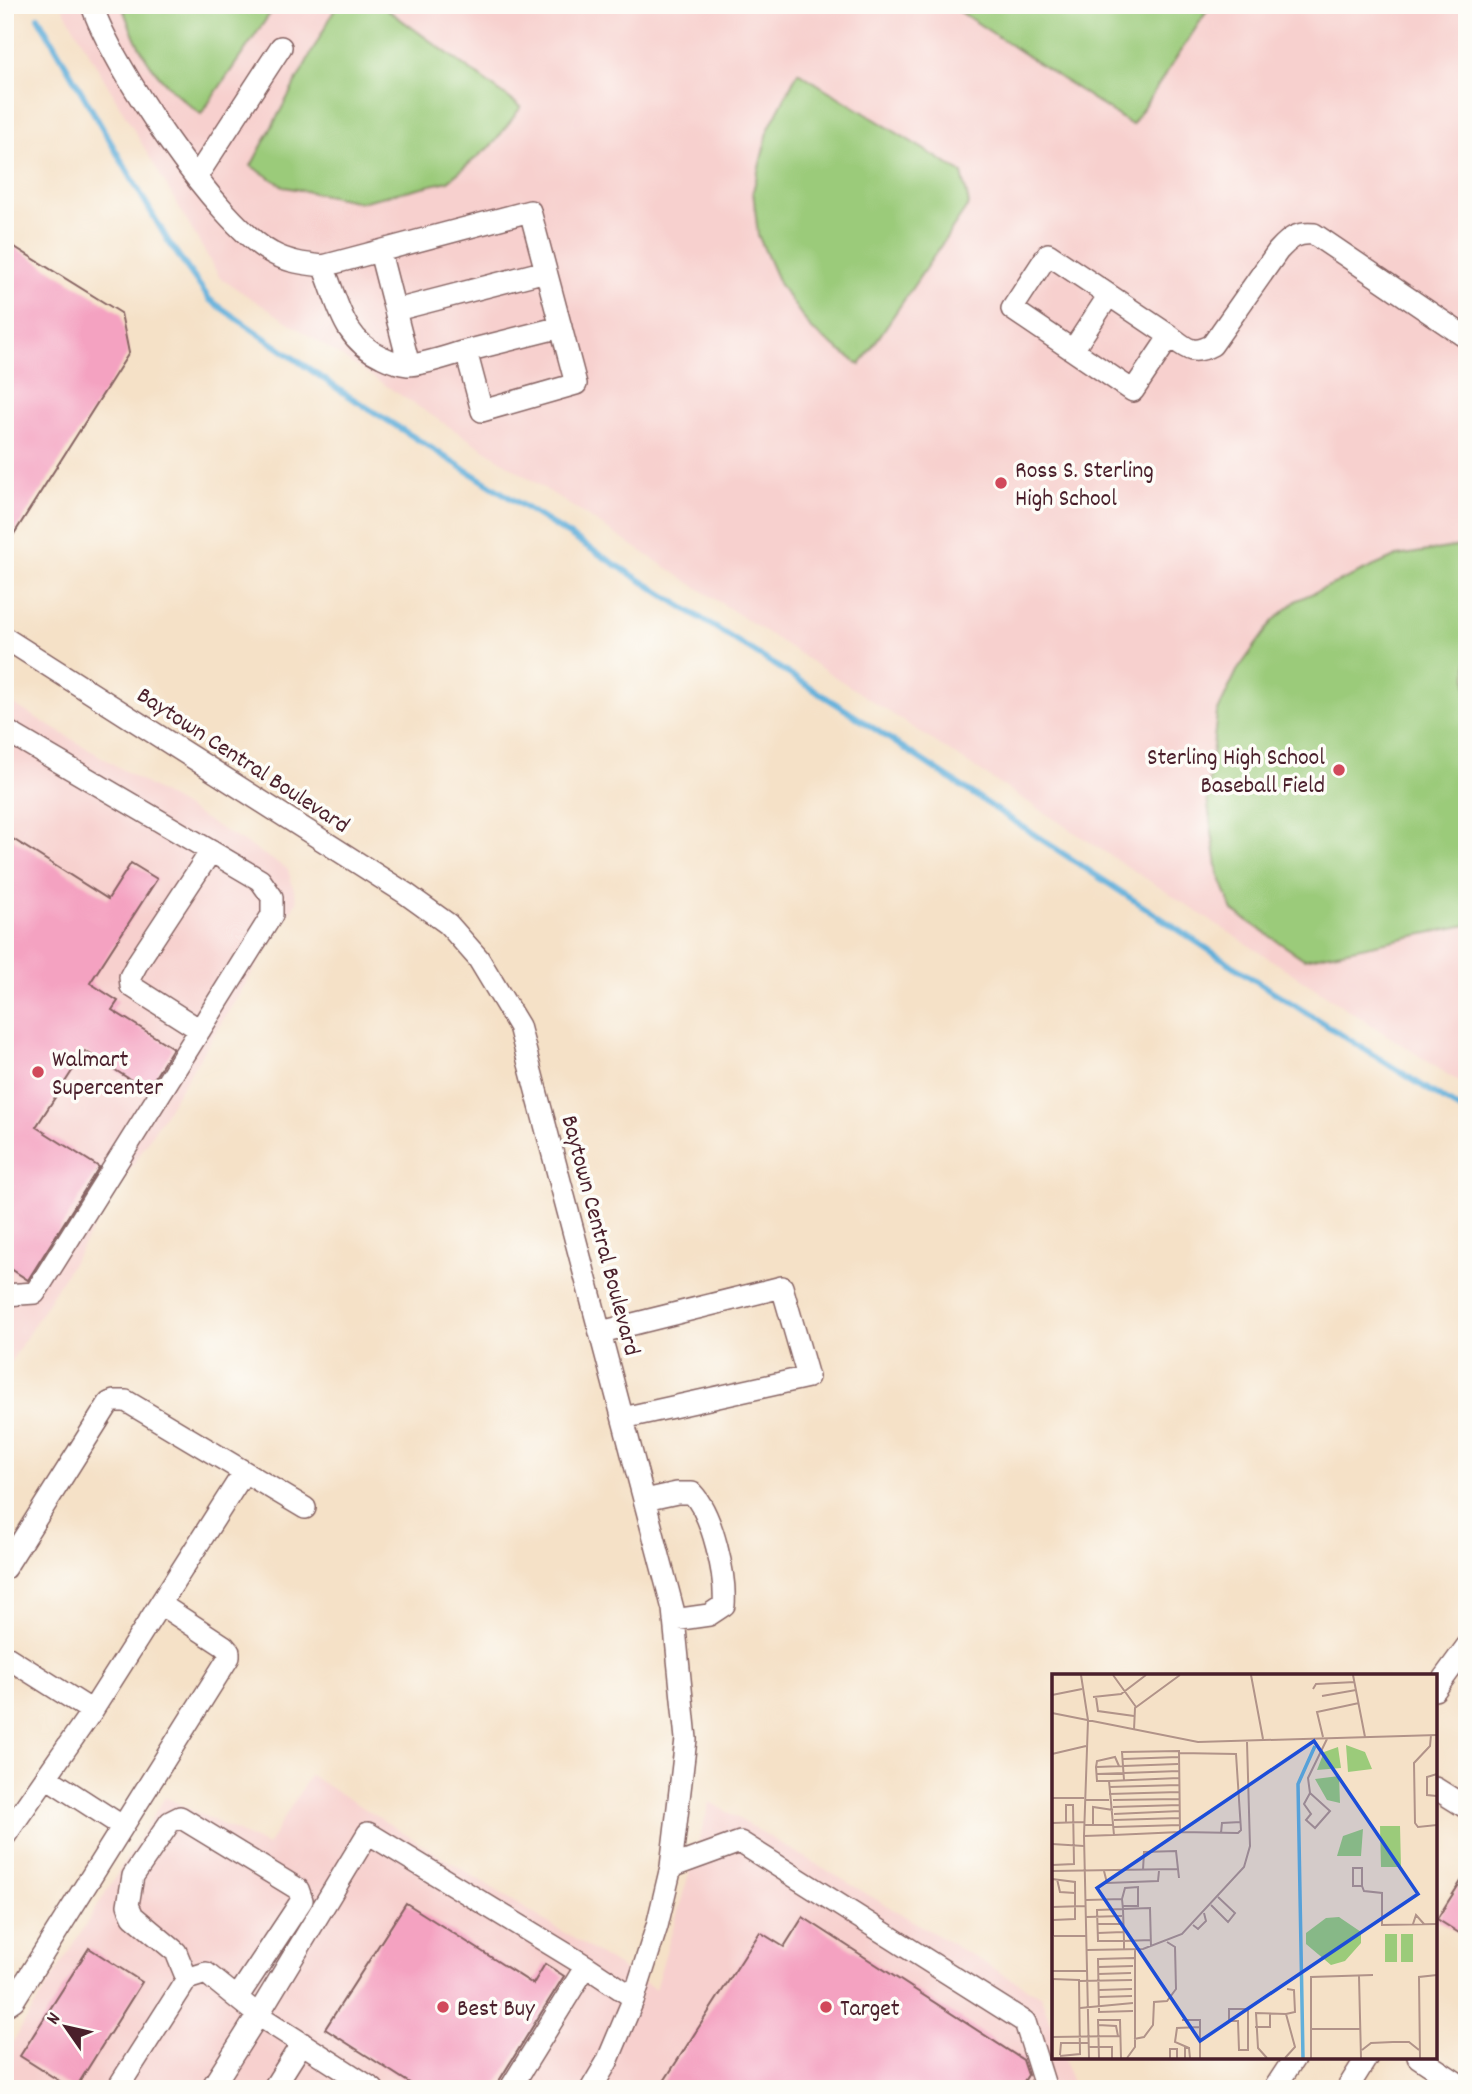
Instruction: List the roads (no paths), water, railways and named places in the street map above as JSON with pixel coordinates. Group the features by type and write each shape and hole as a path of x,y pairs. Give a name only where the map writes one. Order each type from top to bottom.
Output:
{"street":[{"path":"92,5 145,108 221,208 270,253 296,263 323,266 530,211 576,384 482,411 466,351"},
{"path":"103,5 106,20 104,31"},
{"path":"197,176 281,47"},
{"path":"1170,336 1133,391 1012,309 1048,254 1170,336 1187,349 1195,351 1212,345 1278,251 1291,237 1303,232 1314,234 1467,338"},
{"path":"380,252 409,365"},
{"path":"323,266 346,326 355,340 390,361 409,365 561,327"},
{"path":"396,310 546,271"},
{"path":"1073,350 1109,295"},
{"name":"Baytown Central Boulevard","path":"5,638 405,892 448,924 471,950 519,1026 645,1500 674,1620 686,1739 671,1867 657,1926 634,1998 607,2062 591,2089"},
{"path":"5,730 260,880 272,897 272,915 36,1293 5,1295"},
{"path":"200,1030 131,986 130,977 211,851"},
{"path":"601,1332 782,1287 808,1377 623,1418"},
{"path":"5,1568 109,1404 114,1401 126,1401 305,1508"},
{"path":"5,1836 92,1711 244,1472"},
{"path":"645,1500 677,1493 692,1493 700,1501 709,1519 725,1589 724,1605 709,1615 674,1620"},
{"path":"5,2006 14,2000 229,1657 224,1646 160,1604"},
{"path":"1437,1687 1467,1646"},
{"path":"5,1656 92,1711"},
{"path":"46,1777 122,1826"},
{"path":"1437,1789 1467,1808"},
{"path":"187,1979 176,1952 133,1916 128,1905 133,1876 170,1822 180,1817 298,1889 302,1900 237,1998"},
{"path":"211,2089 368,1833 634,1998"},
{"path":"671,1867 740,1842 1025,2022 1046,2089"},
{"path":"510,2089 586,1966"},
{"path":"117,2089 187,1979 206,1973 258,2015 359,2085"},
{"path":"273,2089 302,2043"},
{"path":"1275,2089 1294,2059"},
{"path":"1347,2089 1366,2059"},
{"path":"1421,2059 1466,2089"}],"waterway":[{"path":"38,17 168,241 210,300 344,393 846,710 1250,977 1467,1114"}],"place":[{"name":"Ross S. Sterling High School","path":"1001,483"},
{"name":"Sterling High School Baseball Field","path":"1339,770"},
{"name":"Walmart Supercenter","path":"38,1072"},
{"name":"Best Buy","path":"443,2007"},
{"name":"Target","path":"826,2007"}]}
